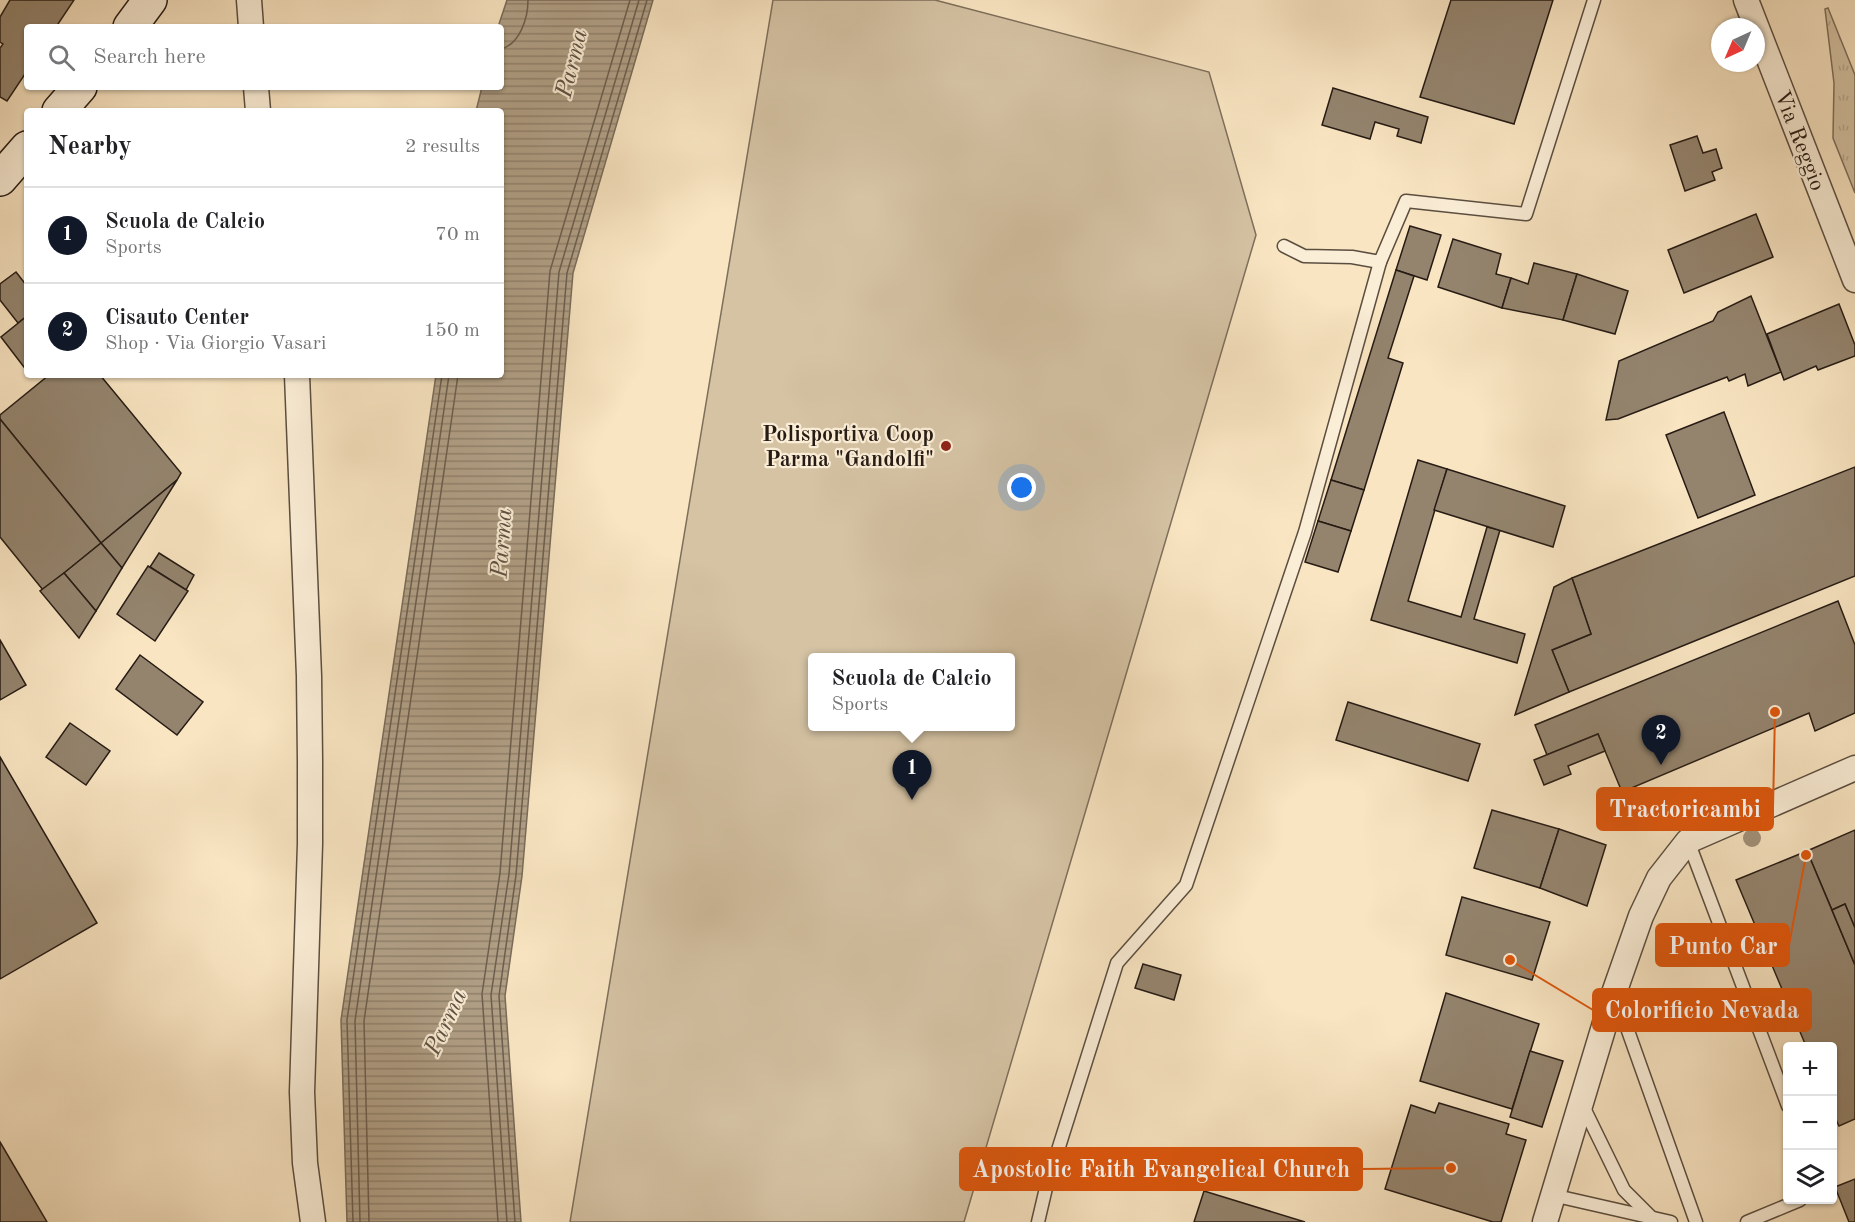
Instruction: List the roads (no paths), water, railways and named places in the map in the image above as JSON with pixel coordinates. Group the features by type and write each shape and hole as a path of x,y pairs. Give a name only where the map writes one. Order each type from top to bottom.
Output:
{"main road":[{"path":"132,24 150,0"},
{"path":"62,108 77,90"},
{"path":"0,179 24,151"}],"street":[{"path":"249,0 251,24"},
{"name":"Via Reggio","path":"1746,0 1855,280"},
{"path":"256,90 258,108"},
{"path":"297,378 309,676 310,761 310,844 302,1113 305,1163 313,1221"},
{"path":"1545,1222 1614,993 1641,916 1659,878 1688,841 1855,768"}],"lane":[{"path":"1038,1222 1046,1188 1117,963 1186,885 1305,532 1380,262 1406,201 1526,214 1594,0"},
{"path":"1284,246 1304,256 1352,257 1380,262"},
{"path":"1688,841 1784,1096"},
{"path":"1614,993 1696,1222"},
{"path":"1581,1102 1624,1190 1653,1219"},
{"path":"1552,1195 1671,1222"},
{"path":"1747,1222 1790,1204"}],"water":[{"name":"Parma","path":"507,0 653,0 573,273 522,876 505,996 521,1222 347,1222 341,1020 436,378 504,378 504,108 477,108 481,90 504,90 504,24 499,24"}],"place":[{"name":"Polisportiva Coop Parma \"Gandolfi\"","path":"946,446"},
{"name":"Tractoricambi","path":"1775,712"},
{"name":"Cisauto Center","path":"1661,765"},
{"name":"Scuola de Calcio","path":"912,800"},
{"name":"Punto Car","path":"1806,855"},
{"name":"Colorificio Nevada","path":"1510,960"},
{"name":"Apostolic Faith Evangelical Church","path":"1451,1168"}]}
